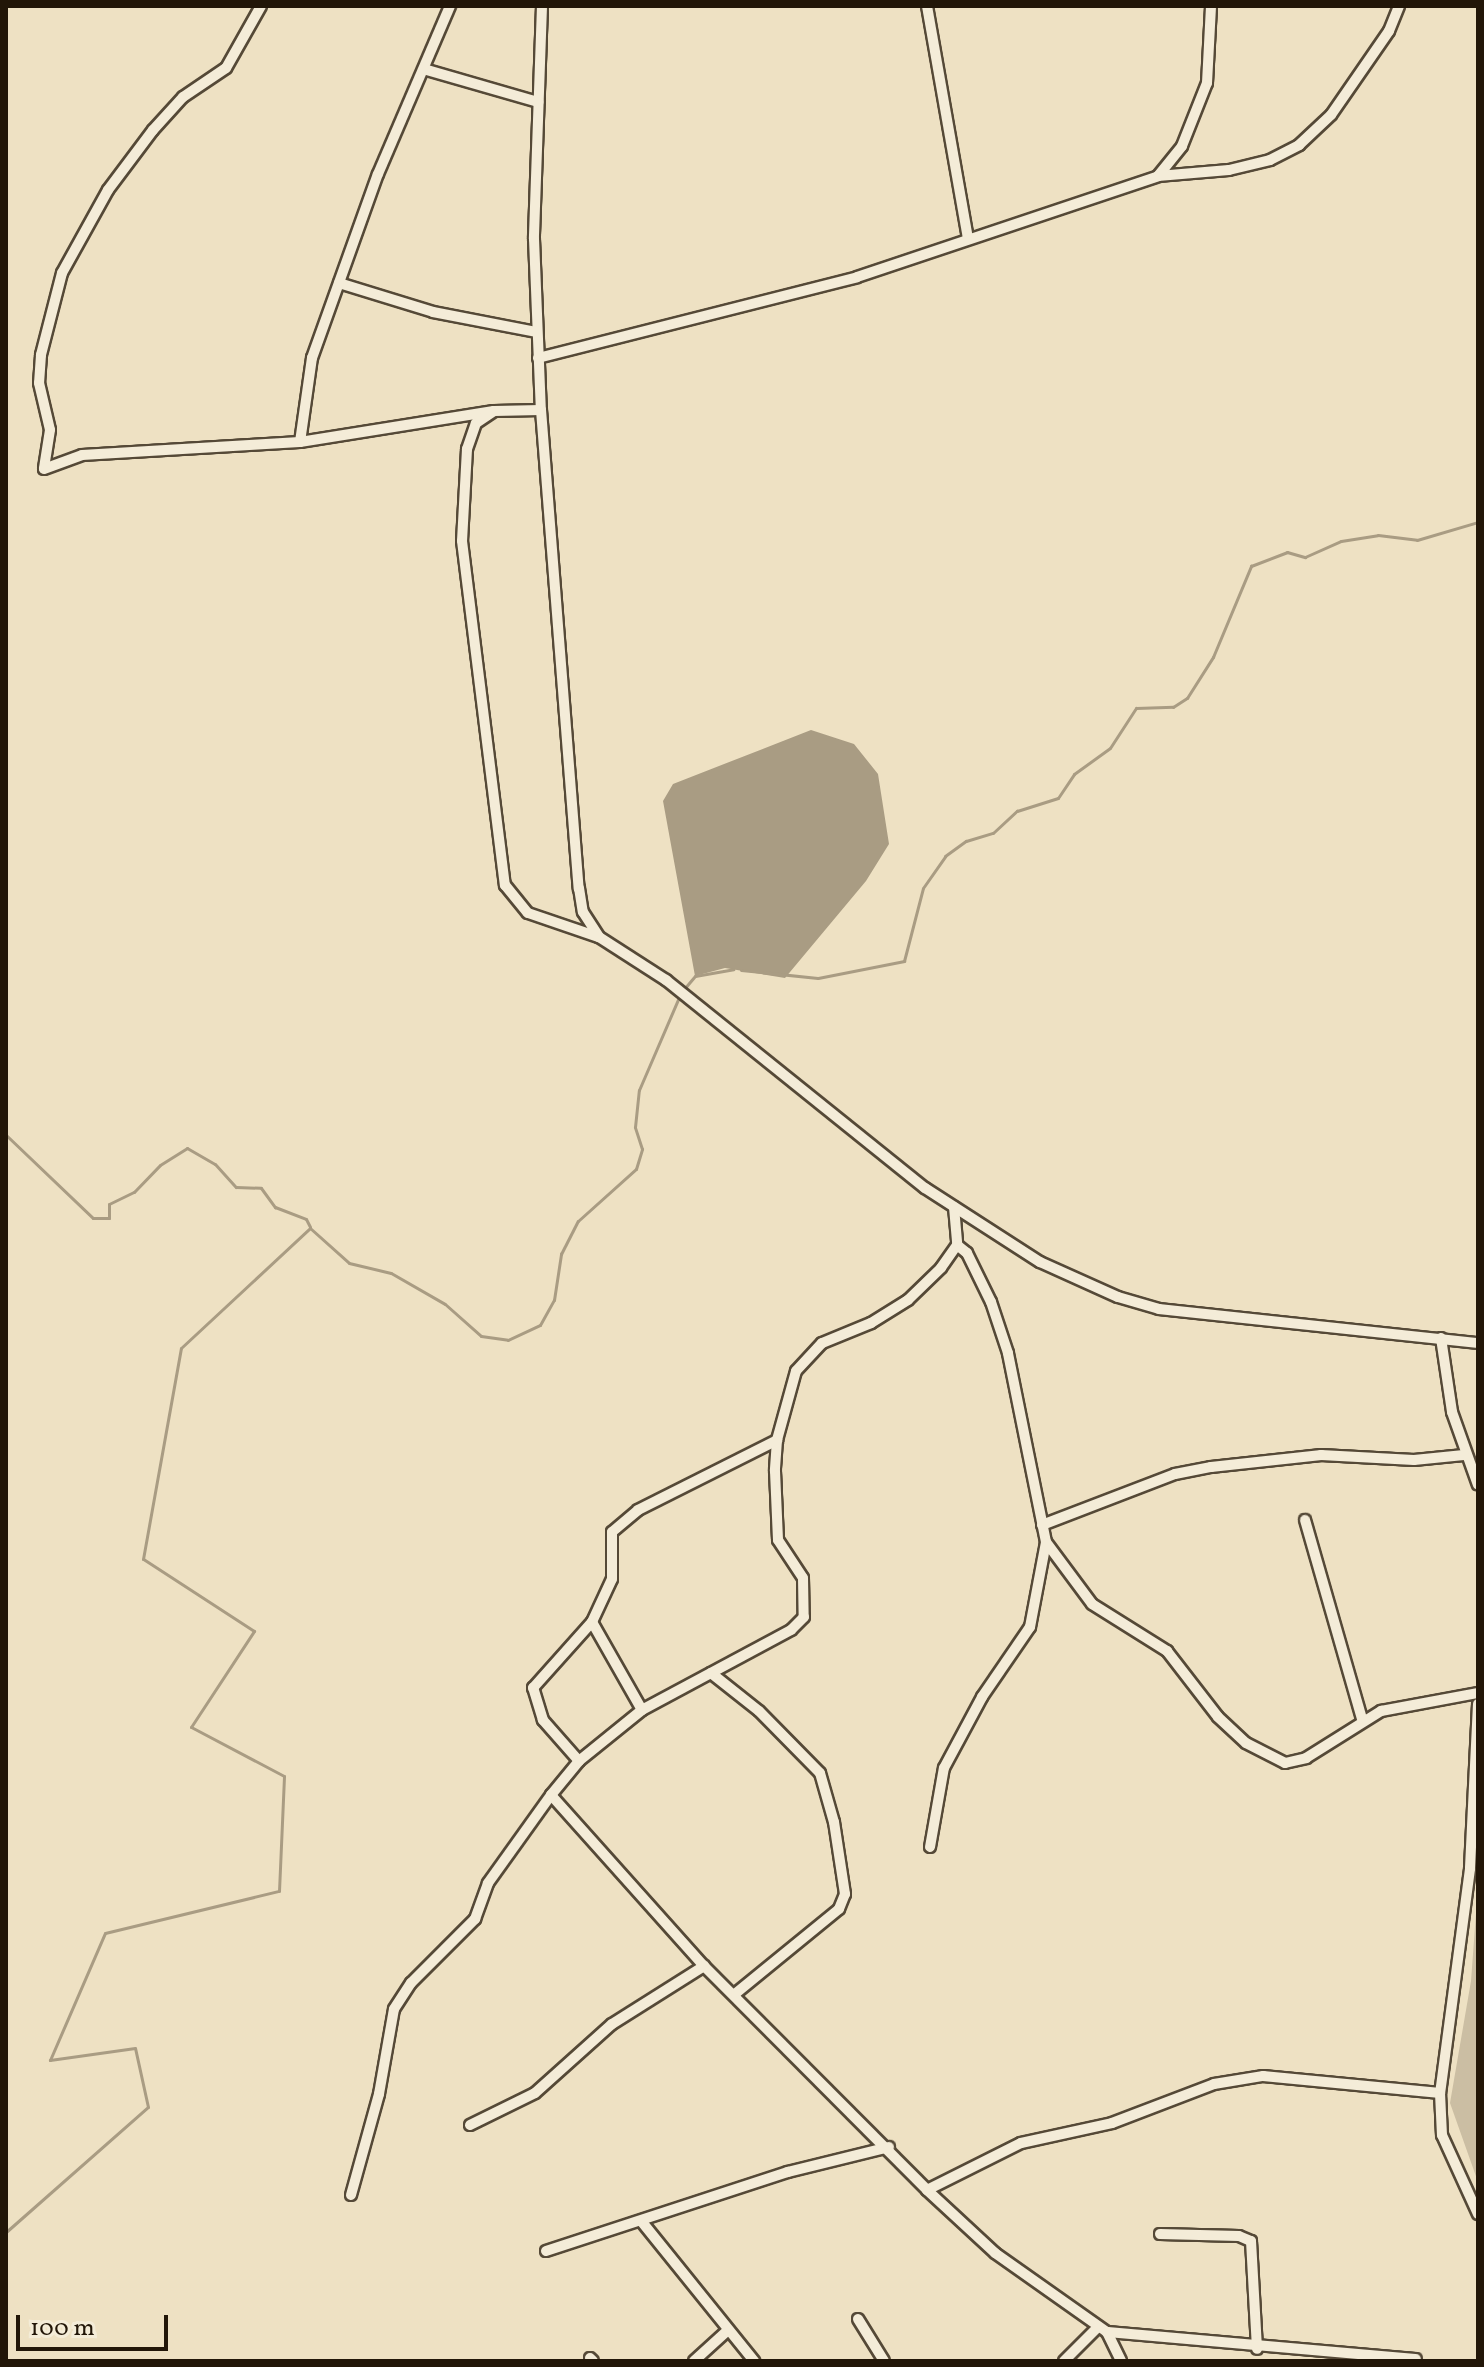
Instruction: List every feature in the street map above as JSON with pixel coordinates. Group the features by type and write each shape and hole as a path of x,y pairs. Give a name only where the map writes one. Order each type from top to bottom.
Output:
{"street":[{"path":"261,6 226,68 183,97 153,130 108,190 62,273 41,355 39,383 50,430 44,469 82,455 125,450 300,442 494,411 541,410"},
{"path":"300,442 312,358 378,174 427,70 450,6"},
{"path":"542,6 538,102 537,332 541,410 579,888 583,912 599,937"},
{"path":"927,6 968,238"},
{"path":"1158,176 1182,146 1207,83 1211,6"},
{"path":"538,358 857,277 1158,176 1229,170 1270,160 1299,145 1331,115 1389,31 1399,6"},
{"path":"427,70 538,102"},
{"path":"339,283 433,312 537,332"},
{"path":"494,411 476,423 467,449 462,541 505,885 528,913 599,937 666,980 954,1207 1040,1262 1118,1297 1159,1309 1478,1343"},
{"path":"351,2195 379,2094 394,2009 411,1983 475,1919 488,1883 551,1795 579,1761 642,1710 791,1630 804,1617 803,1578 778,1540 777,1440 804,1356 908,1300 957,1245 954,1207"},
{"path":"957,1245 967,1253 991,1302 1008,1353 1046,1542 1092,1604 1167,1651 1218,1717 1246,1743 1285,1763 1295,1763 1362,1719 1478,1693"},
{"path":"1441,1338 1464,1455 1478,1485"},
{"path":"579,1761 566,1740 543,1720 533,1688 592,1622 612,1579 612,1532 619,1522 777,1440"},
{"path":"1042,1525 1175,1474 1211,1467 1321,1455 1414,1460 1464,1455"},
{"path":"1305,1520 1362,1719"},
{"path":"930,1847 944,1768 982,1697 1030,1627 1046,1542"},
{"path":"592,1622 642,1710"},
{"path":"711,1673 759,1711 820,1773 834,1822 845,1894 839,1909 736,1993"},
{"path":"1478,1704 1474,1868 1440,2093 1442,2135 1478,2214"},
{"path":"551,1795 704,1966 736,1993 889,2147 927,2190 995,2253 1102,2330 1121,2361"},
{"path":"470,2125 535,2093 612,2024 704,1966"},
{"path":"927,2190 1021,2143 1112,2123 1214,2084 1263,2076 1440,2093"},
{"path":"546,2251 788,2172 889,2147"},
{"path":"642,2222 754,2361"},
{"path":"1160,2234 1248,2238 1258,2303 1257,2349"},
{"path":"858,2319 884,2361"},
{"path":"1064,2361 1102,2330 1160,2332 1257,2349 1289,2344 1416,2359"},
{"path":"694,2361 727,2331"}],"shaded area":[{"path":"811,730 854,744 878,774 889,844 866,881 785,978 725,968 695,976 663,801 673,784"},
{"path":"1478,1886 1478,2182 1450,2103 1471,1981"}],"waterway":[{"path":"741,970 818,978 904,961 923,888 945,856 966,841 993,833 1017,811 1058,798 1074,774 1110,748 1136,708 1173,707 1187,698 1213,657 1251,566 1287,552 1305,557 1341,541 1378,535 1417,540 1478,522"},
{"path":"684,989 695,976 733,969"},
{"path":"6,2232 148,2107 135,2048 50,2060 105,1933 279,1891 284,1776 191,1727 254,1631 143,1559 181,1348 310,1228 349,1263 391,1273 445,1304 481,1336 508,1340 540,1325 554,1300 561,1254 578,1221 636,1169 642,1149 635,1127 639,1090 680,995"},
{"path":"6,1135 93,1218 109,1218 109,1204 134,1192 160,1165 187,1148 215,1164 236,1187 261,1188 275,1207 306,1219 310,1227"}]}
